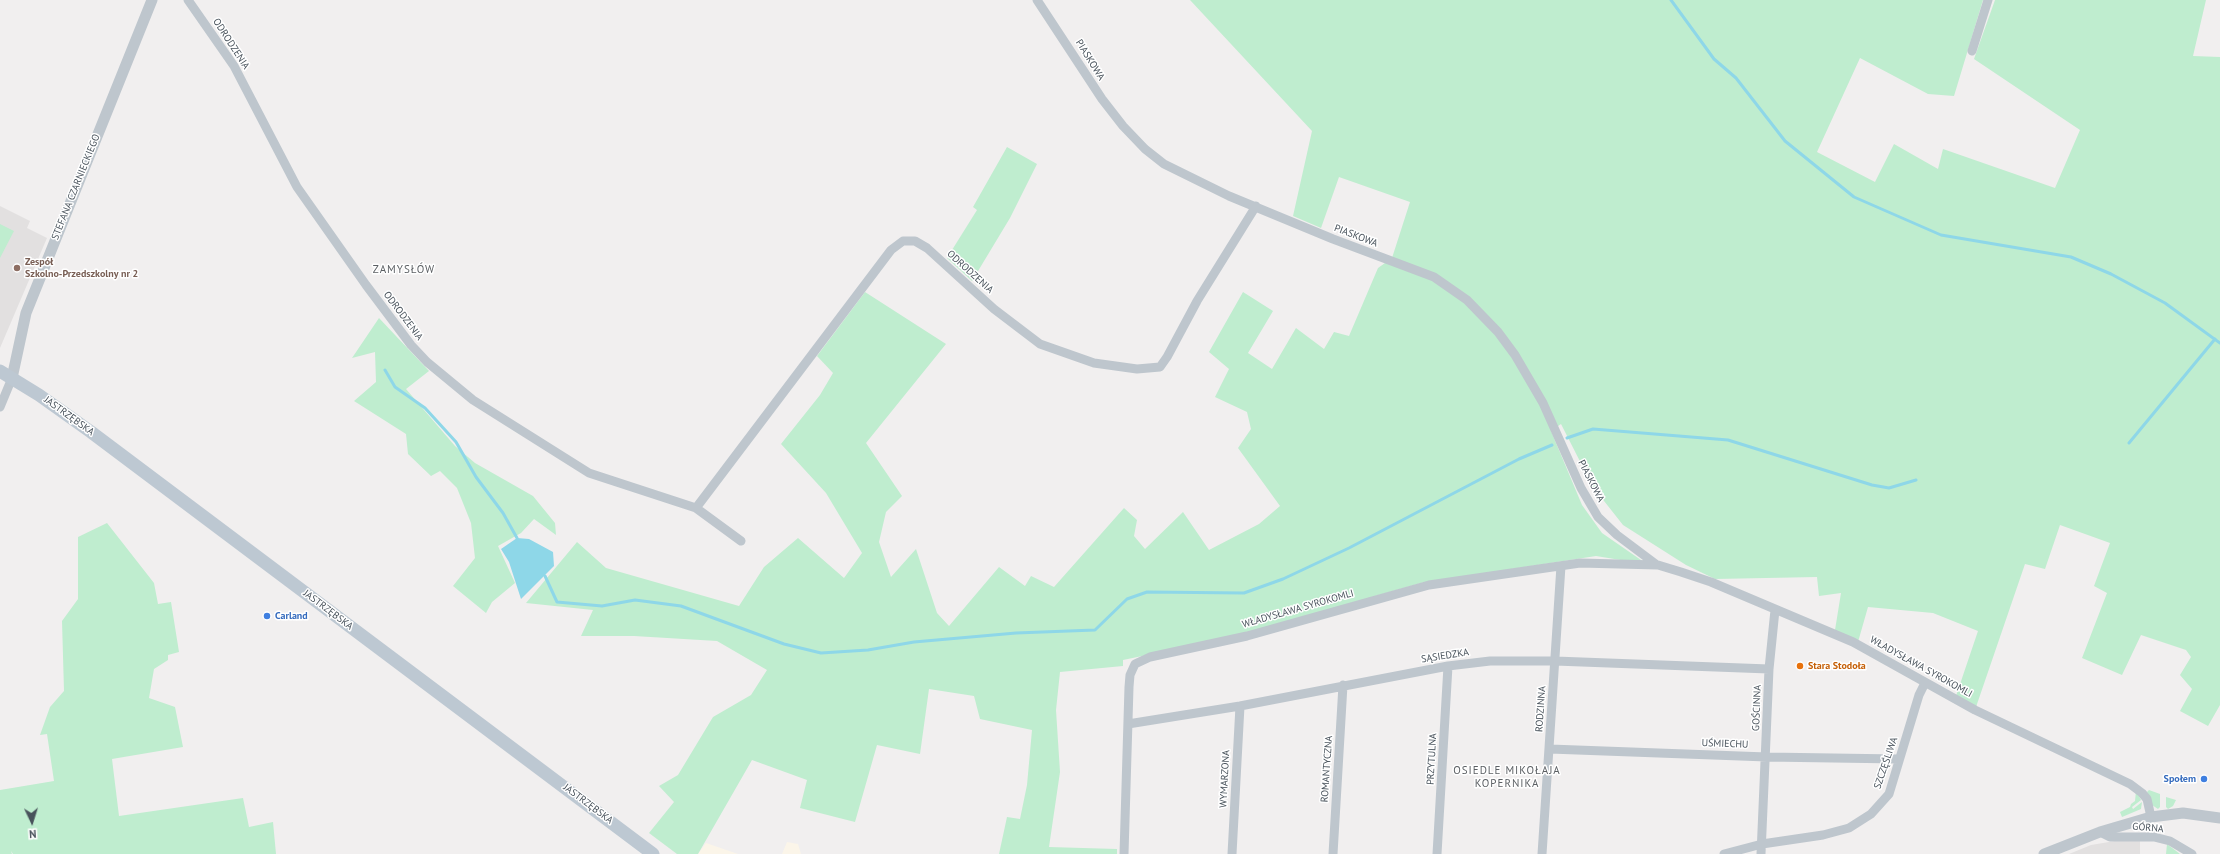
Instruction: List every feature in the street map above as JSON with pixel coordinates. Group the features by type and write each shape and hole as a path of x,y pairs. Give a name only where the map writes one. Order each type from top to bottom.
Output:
{"main road":[{"name":"JASTRZĘBSKA","path":"0,371 91,432 653,854"}],"street":[{"name":"STEFANA CZARNIECKIEGO","path":"12,378 26,313 152,0"},
{"name":"ODRODZENIA","path":"188,0 234,66 297,187 411,346 427,362 473,400 589,473 696,508 741,541"},
{"name":"PIASKOWA","path":"1037,0 1102,99 1122,126 1145,149 1164,164 1194,181 1333,239 1434,277 1468,300 1498,332 1515,355 1543,404 1590,504 1598,517 1621,538"},
{"path":"1972,51 1988,0"},
{"name":"ODRODZENIA","path":"696,508 891,250 903,241 915,241 927,248 994,309 1040,344 1094,363 1137,369 1160,367 1167,358 1213,275 1256,206"},
{"path":"0,407 12,378"},
{"name":"WŁADYSŁAWA SYROKOMLI","path":"1621,538 1658,566"},
{"name":"WŁADYSŁAWA SYROKOMLI","path":"1124,854 1130,675 1135,664 1150,657 1247,636 1429,585 1580,563 1658,566 1711,582 1853,642 1975,710 2130,784 2147,799 2151,817"},
{"name":"RODZINNA","path":"1542,854 1561,566"},
{"name":"GOŚCINNA","path":"1761,854 1767,757 1769,669 1775,610"},
{"name":"SĄSIEDZKA","path":"1128,724 1240,706 1448,666 1490,661 1555,661 1769,669"},
{"name":"PRZYTULNA","path":"1437,854 1448,666"},
{"name":"SZCZĘŚLIWA","path":"1724,854 1762,844 1823,835 1849,828 1871,814 1889,794 1919,696 1925,683"},
{"name":"ROMANTYCZNA","path":"1333,854 1344,686"},
{"name":"WYMARZONA","path":"1232,854 1240,706"},
{"name":"UŚMIECHU","path":"1550,749 1767,757 1900,759"},
{"path":"2044,854 2100,832 2151,817 2183,813 2220,818"},
{"name":"GÓRNA","path":"2100,832 2110,837 2154,837 2170,841 2192,854"}],"shaded area":[{"name":"Zespół Szkolno-Przedszkolny nr 2","path":"0,206 30,221 27,228 47,238 0,348"},
{"path":"2115,841 2140,841 2140,854 2069,854 2091,845"},
{"path":"787,842 798,844 801,854 782,854"},
{"path":"706,843 738,854 698,854"}],"green space":[{"path":"1190,0 1983,0 1954,96 1928,94 1860,58 1817,152 1875,182 1894,144 1938,169 1943,149 2055,188 2080,130 1974,59 1995,0 2206,0 2193,56 2220,57 2220,705 2208,726 2180,711 2192,689 2180,675 2191,657 2186,650 2141,635 2122,675 2082,658 2107,593 2094,586 2110,543 2060,525 2045,569 2025,564 1976,707 1956,696 1978,631 1933,613 1868,607 1858,642 1835,630 1841,593 1819,596 1817,577 1715,579 1686,565 1623,525 1593,487 1561,424 1551,431 1582,505 1602,533 1641,560 1639,563 1596,556 1421,583 1229,638 1123,660 1123,666 1060,672 1056,710 1060,772 1049,847 1117,849 1117,854 999,854 1007,817 1020,819 1027,785 1032,730 980,719 974,696 929,689 920,754 877,745 855,822 800,808 807,780 752,760 698,854 677,854 649,833 674,802 659,786 678,775 713,717 751,695 767,670 717,641 634,636 581,636 593,610 526,603 577,542 606,568 739,606 764,567 798,538 844,578 862,553 826,493 781,444 820,395 833,373 817,356 865,292 946,344 866,443 902,496 886,512 879,542 891,577 916,549 937,613 949,626 999,567 1025,586 1031,576 1054,587 1124,508 1137,520 1134,536 1145,549 1183,512 1209,550 1259,524 1280,506 1238,448 1251,429 1247,412 1215,397 1229,369 1209,352 1243,292 1273,311 1248,353 1272,369 1296,328 1324,349 1334,332 1349,336 1378,268 1392,258 1410,202 1339,177 1321,228 1293,216 1312,131"},
{"path":"1007,147 1037,164 1010,218 972,281 947,258 977,210 973,207"},
{"path":"0,224 14,231 0,258"},
{"path":"379,318 429,371 406,389 455,446 475,463 533,496 555,523 556,535 534,519 521,533 498,546 515,583 492,602 486,613 453,586 475,558 471,523 457,488 440,471 431,476 408,454 406,434 354,401 376,382 375,352 352,358"},
{"path":"107,523 154,583 158,604 171,602 179,652 168,655 168,660 154,669 149,698 175,707 183,747 112,759 119,816 243,798 249,827 273,822 276,854 13,854 11,851 12,854 0,854 0,790 54,781 47,734 40,735 50,707 64,691 62,621 78,599 78,537"},
{"path":"2149,790 2160,794 2160,807 2158,809 2152,805 2147,792"},
{"path":"2136,791 2140,794 2139,796 2141,800 2132,807 2133,809 2142,802 2141,809 2122,817 2120,812 2130,807 2135,801"},
{"path":"2166,797 2176,800 2173,806 2168,809 2166,807"},
{"path":"2167,844 2180,854 2166,854"}],"water":[{"path":"517,538 529,539 553,552 554,566 521,599 509,562 501,549"}],"waterway":[{"path":"1671,0 1714,59 1736,78 1785,141 1854,197 1941,235 2071,257 2111,274 2165,303 2220,343"},
{"path":"2129,443 2215,339"},
{"path":"385,370 395,387 425,408 456,442 476,477 503,513 517,538"},
{"path":"1567,438 1593,429 1728,440 1872,485 1889,488 1916,480"},
{"path":"545,576 557,602 602,606 635,600 681,606 784,644 821,653 868,650 914,642 1016,633 1095,630 1127,599 1147,592 1244,593 1283,579 1349,548 1519,459 1552,445"}],"place":[{"name":"Zespół Szkolno-Przedszkolny nr 2","path":"17,268"},
{"name":"Carland","path":"267,616"},
{"name":"Stara Stodoła","path":"1800,666"},
{"name":"Społem","path":"2204,779"}],"district":[{"name":"ZAMYSŁÓW","path":"404,270"},
{"name":"OSIEDLE MIKOŁAJA KOPERNIKA","path":"1507,777"}]}
